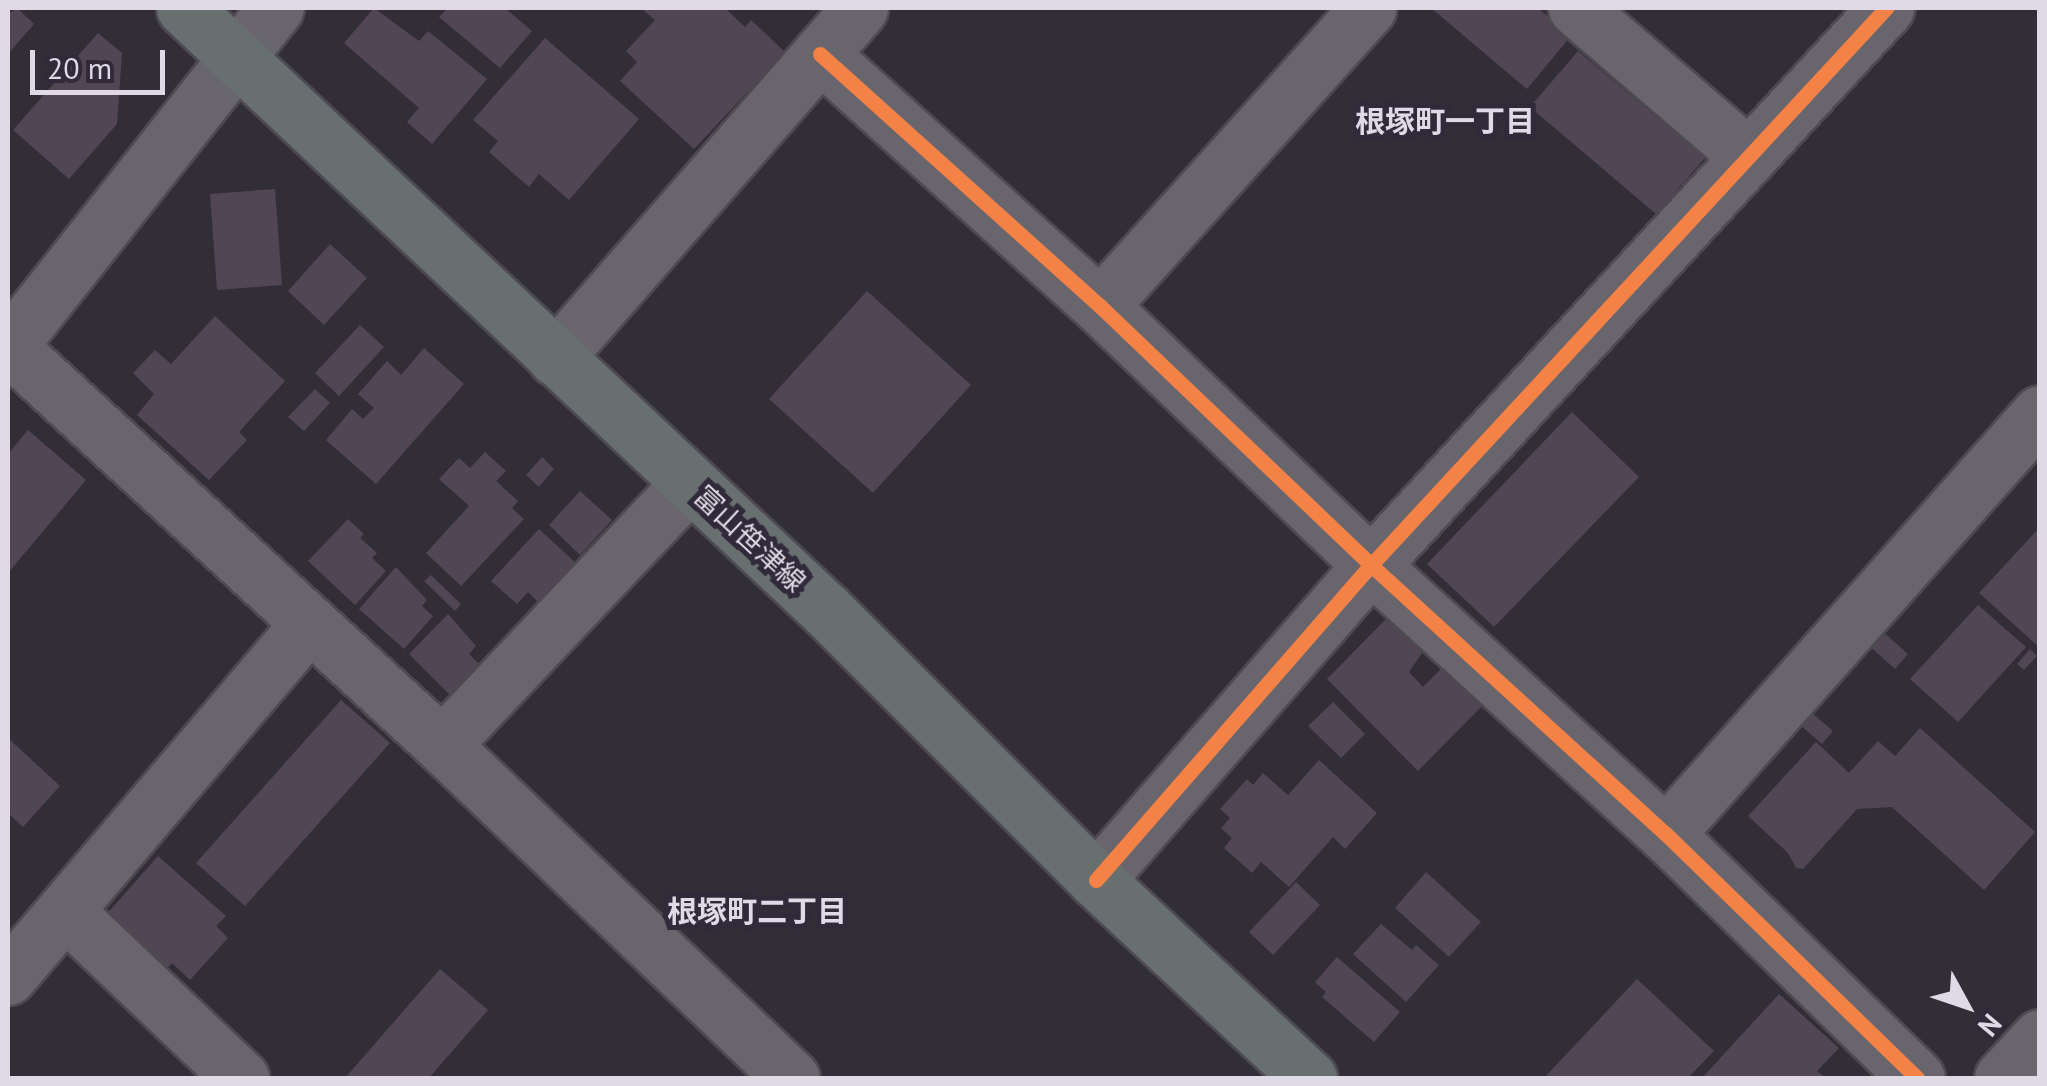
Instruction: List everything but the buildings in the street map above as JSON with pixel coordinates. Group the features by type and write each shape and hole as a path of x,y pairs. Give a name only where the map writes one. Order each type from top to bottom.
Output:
{"main road":[{"name":"富山笹津線","path":"184,8 827,611 1096,880 1309,1078"}],"street":[{"path":"276,8 8,346 442,745 792,1078"},
{"path":"554,358 860,8"},
{"path":"1100,306 1368,8"},
{"path":"1576,8 1749,158"},
{"path":"1096,880 1371,565 1886,8"},
{"path":"820,54 1100,306 1371,565 1666,834 1917,1078"},
{"path":"1666,834 2040,414"},
{"path":"442,745 690,483"},
{"path":"8,978 308,625"},
{"path":"65,911 242,1078"},
{"path":"2002,1078 2040,1037"}],"cycle path":[{"path":"1096,880 1371,565 1886,8"},
{"path":"820,54 1100,306 1371,565 1666,834 1917,1078"}],"district":[{"name":"根塚町一丁目","path":"1445,121"},
{"name":"根塚町二丁目","path":"757,911"}]}
